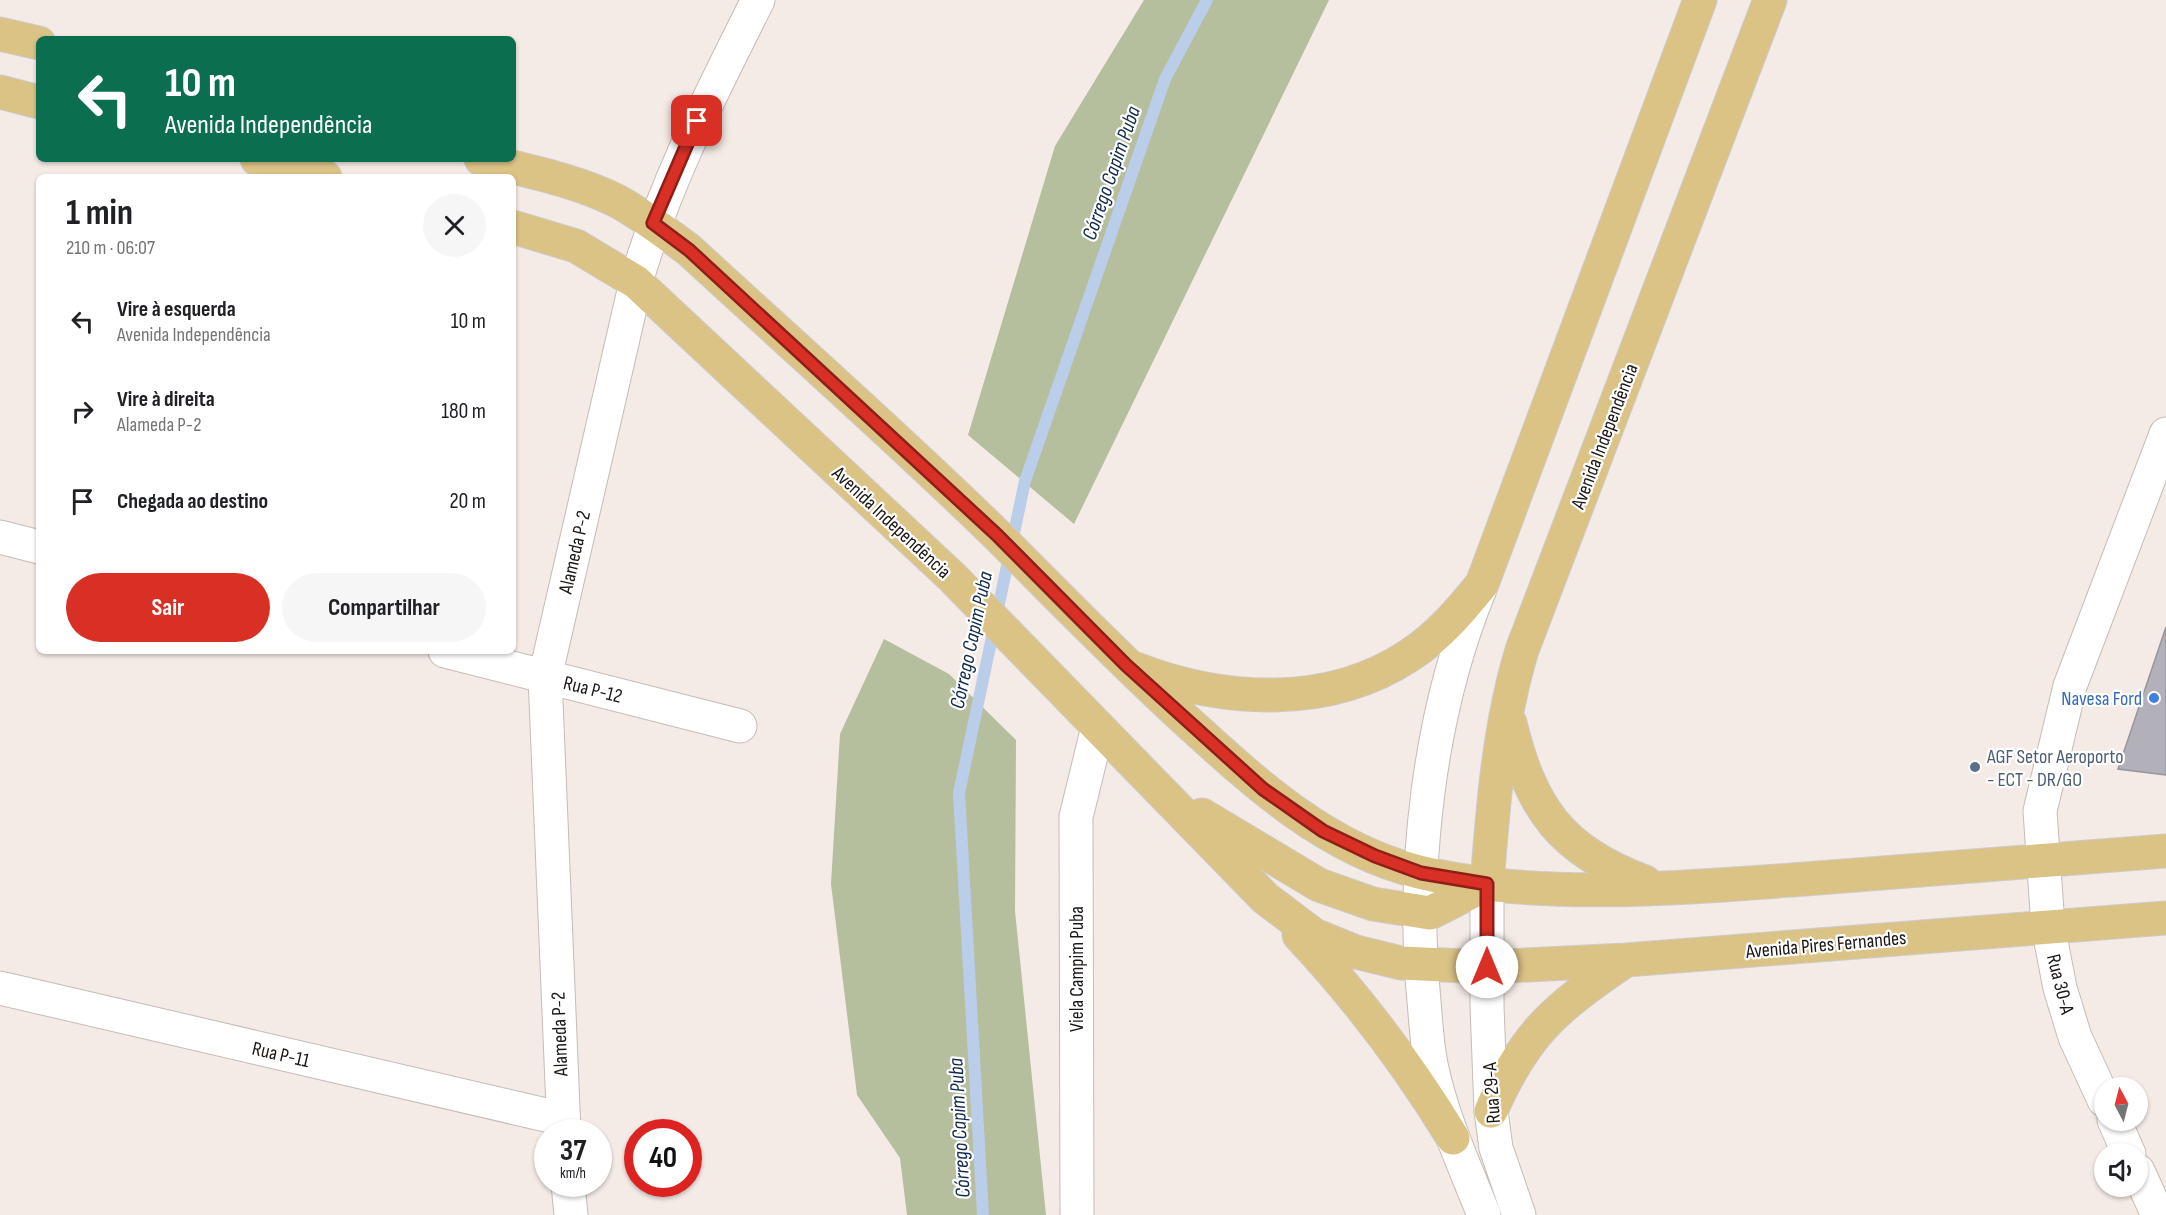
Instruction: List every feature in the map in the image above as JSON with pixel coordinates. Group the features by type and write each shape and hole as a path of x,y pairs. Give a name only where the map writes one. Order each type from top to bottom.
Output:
{"main road":[{"path":"1126,665 1186,684 1232,692 1292,694 1332,690 1365,678 1409,655 1454,618 1482,584 1700,0"},
{"name":"Avenida Independência","path":"1487,884 1492,810 1507,707 1522,650 1770,0"},
{"path":"0,34 36,42"},
{"path":"0,92 36,101"},
{"path":"268,162 314,174"},
{"path":"492,162 590,190 615,200 653,223 689,250 997,535 1096,637 1254,782 1293,811 1349,844 1421,873 1487,884 1664,889 2166,851"},
{"name":"Avenida Independência","path":"516,228 576,246 636,282 951,577 1163,791 1265,898 1314,935 1381,959 1420,964 1487,967"},
{"path":"1507,707 1524,772 1554,825 1595,861 1664,889"},
{"path":"1163,791 1319,885 1373,904 1418,913 1430,913 1487,884"},
{"path":"1265,898 1370,1014 1407,1065 1453,1138"},
{"name":"Avenida Pires Fernandes","path":"1487,967 1626,960 2166,918"},
{"path":"1491,1111 1513,1064 1546,1020 1570,999 1626,960"}],"street":[{"name":"Alameda P-2","path":"563,1119 545,677 636,282 653,223 687,141 758,0"},
{"name":"Rua 30-A","path":"2094,1078 2075,1037 2060,988 2048,926 2040,811 2070,686 2166,434"},
{"path":"0,537 36,546"},
{"path":"1482,584 1453,663 1430,785 1418,913 1420,964 1432,1068 1453,1138 1484,1215"},
{"name":"Rua P-12","path":"457,654 740,726"},
{"name":"Viela Campim Puba","path":"1077,1215 1076,818 1098,726"},
{"name":"Avenida Independência","path":"1487,884 1487,967"},
{"name":"Rua 29-A","path":"1487,967 1491,1111 1496,1148 1519,1215"},
{"name":"Rua P-11","path":"0,988 534,1119"},
{"path":"2148,1193 2158,1215"},
{"path":"569,1197 571,1215"}],"green space":[{"path":"1144,0 1329,0 1074,524 968,435 1055,146"},
{"path":"884,639 949,674 1016,740 1015,911 1046,1215 907,1215 900,1158 857,1095 831,884 840,734"}],"building":[{"name":"Navesa Ford","path":"2166,627 2166,775 2118,769"}],"waterway":[{"name":"Córrego Capim Puba","path":"983,1215 959,793 1025,481 1165,79 1207,0"}],"place":[{"name":"Navesa Ford","path":"2154,698"},
{"name":"AGF Setor Aeroporto - ECT - DR/GO","path":"1975,767"}],"route":[{"path":"697,121 653,223 689,250 997,535 1096,637 1263,789 1323,831 1375,856 1421,873 1487,884 1487,967"}]}
